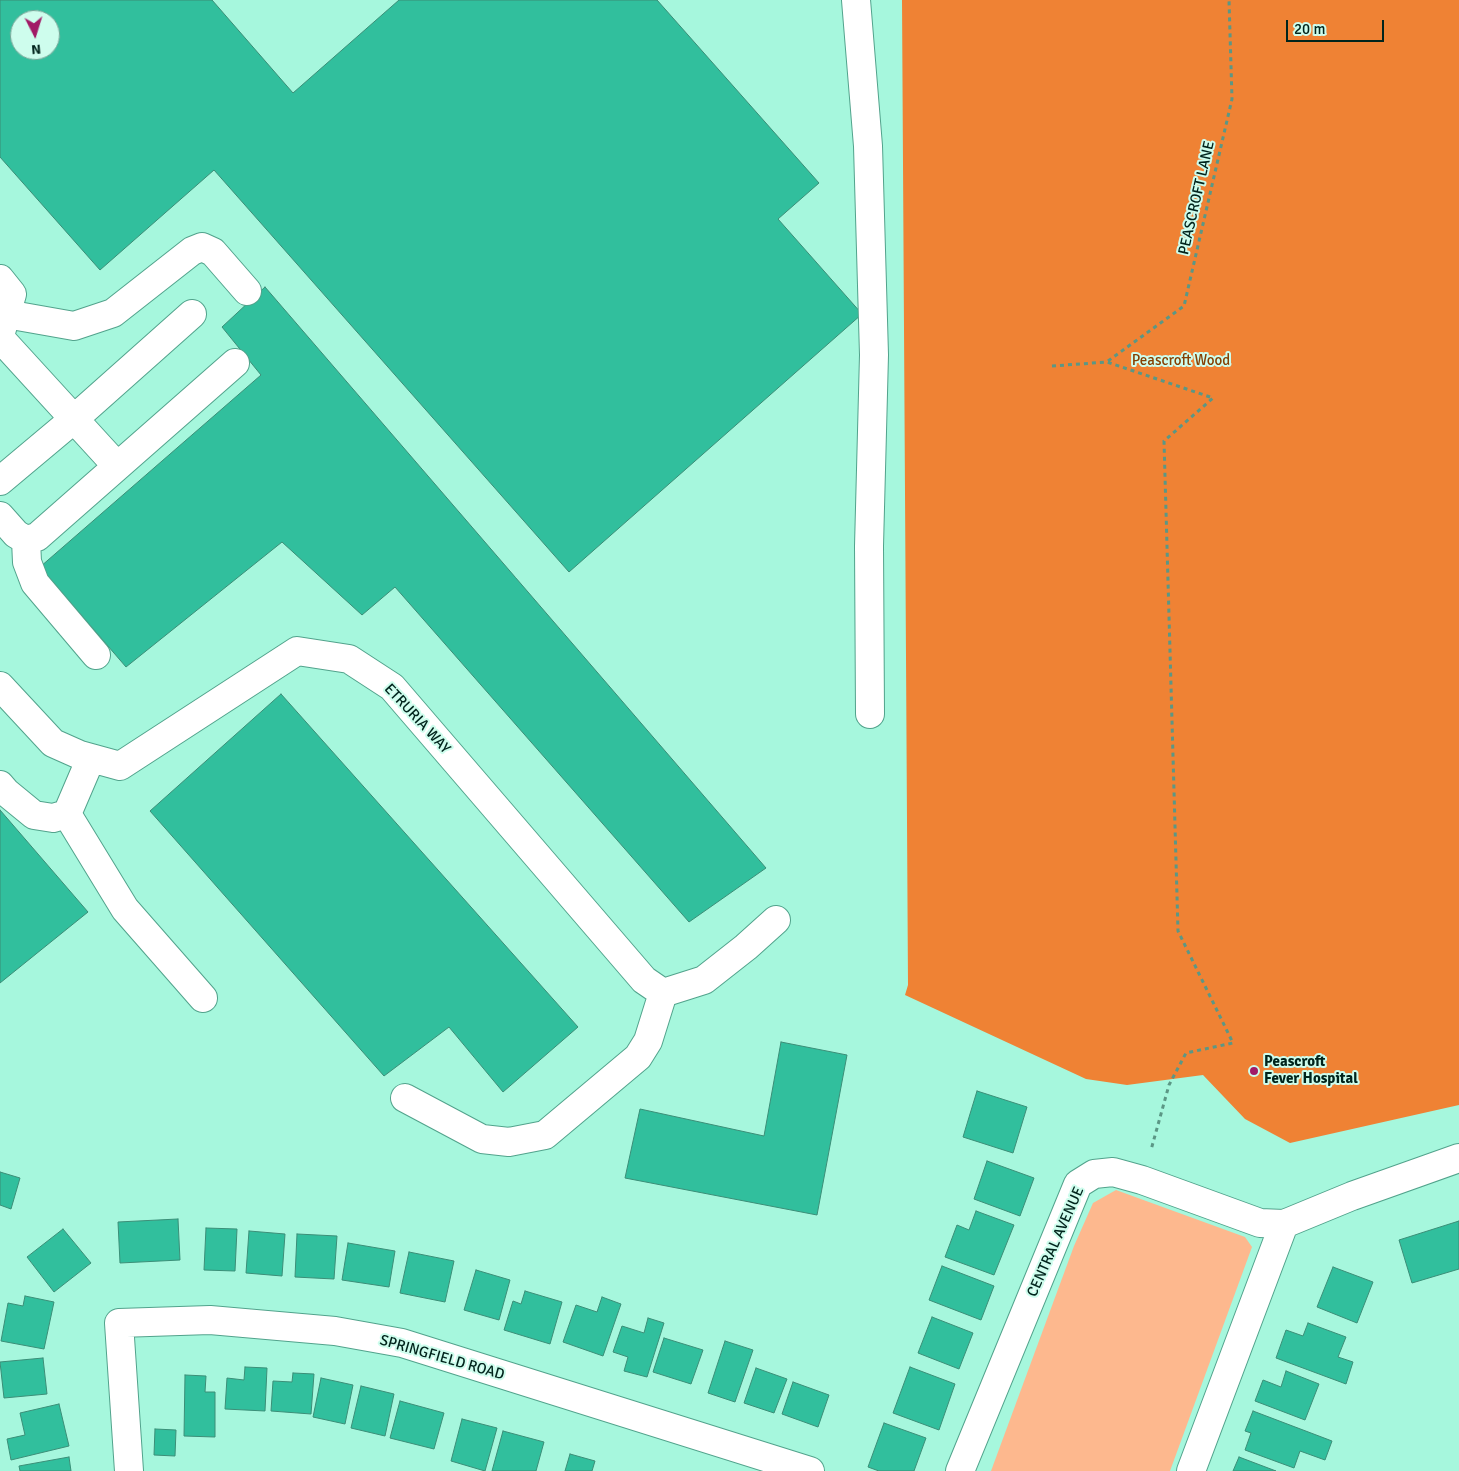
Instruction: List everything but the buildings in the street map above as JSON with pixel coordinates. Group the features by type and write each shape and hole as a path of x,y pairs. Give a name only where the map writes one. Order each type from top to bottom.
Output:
{"street":[{"path":"856,0 868,146 874,354 869,546 870,714"},
{"path":"2,329 74,326 113,313 192,251 202,247 213,252 247,290"},
{"path":"0,279 12,294 2,329"},
{"path":"0,481 74,419 192,314"},
{"path":"2,329 74,419 117,466"},
{"path":"0,516 16,534 26,540 37,537 235,363"},
{"path":"26,540 28,562 35,583 96,655"},
{"name":"ETRURIA WAY","path":"0,687 53,744 80,755 120,766 297,651 349,659 392,687 644,980 663,993"},
{"path":"68,814 91,758"},
{"path":"0,785 34,815 53,818 68,814"},
{"path":"68,814 125,909 203,998"},
{"path":"405,1098 482,1139 509,1142 546,1135 638,1057 648,1041 663,993 704,980 746,947 776,920"},
{"name":"CENTRAL AVENUE","path":"960,1471 1078,1184 1094,1174 1113,1172 1142,1180 1260,1223 1284,1224 1352,1196 1459,1158"},
{"path":"1191,1471 1284,1224"},
{"name":"SPRINGFIELD ROAD","path":"129,1471 119,1323 210,1320 335,1331 402,1344 810,1471"}],"path":[{"name":"PEASCROFT LANE","path":"1108,362 1184,306 1232,99 1229,0"},
{"path":"1052,366 1108,362 1213,398 1164,440 1178,931 1232,1043 1186,1053 1169,1085 1142,1180"}],"shaded area":[{"path":"1116,1190 1245,1237 1252,1247 1170,1471 991,1471 1074,1246 1093,1203"}],"green space":[{"name":"Peascroft Wood","path":"902,0 1459,0 1459,1105 1290,1143 1245,1119 1203,1075 1127,1085 1086,1079 905,995 908,985"}],"place":[{"name":"Peascroft Fever Hospital","path":"1254,1071"}]}
